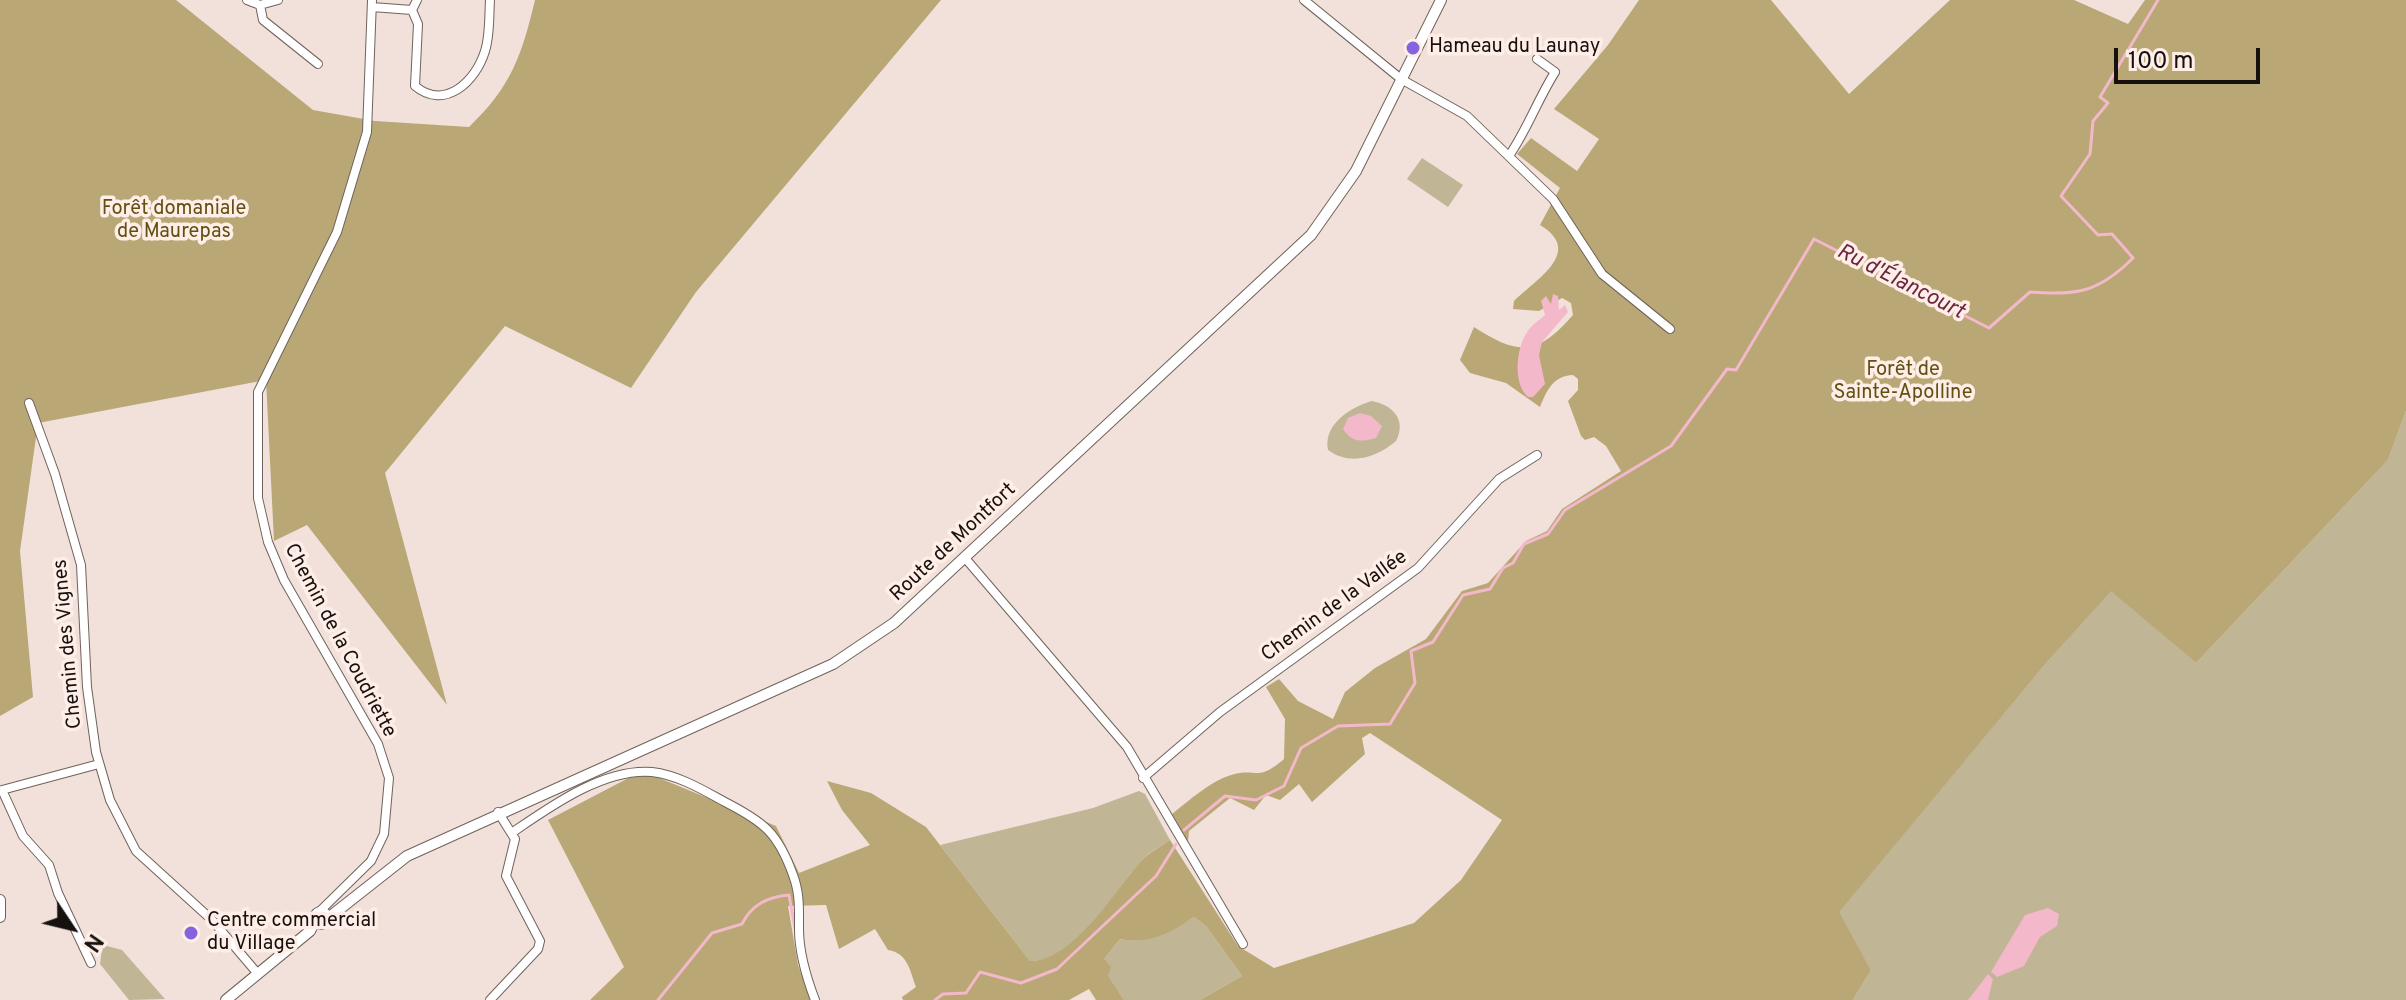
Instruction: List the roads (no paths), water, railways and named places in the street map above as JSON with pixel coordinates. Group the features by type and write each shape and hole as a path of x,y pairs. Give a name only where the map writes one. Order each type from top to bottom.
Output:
{"street":[{"path":"247,0 260,5 278,0"},
{"path":"417,0 412,10 418,24 415,86 422,92 445,96 458,92 481,61 486,48 490,0"},
{"path":"1304,0 1401,79 1467,116 1553,199 1602,274 1670,329"},
{"name":"Route de Montfort","path":"226,1000 310,931 321,917 397,863 498,812 833,664 894,623 1311,235 1334,207 1356,171 1441,0"},
{"path":"372,3 412,10"},
{"name":"Chemin de la Coudriette","path":"321,917 371,861 384,834 389,778 378,744 284,580 268,542 258,498 258,392 337,232 363,146 367,132 372,3"},
{"path":"260,5 263,20 318,64"},
{"path":"1509,156 1531,123 1532,108 1555,72 1537,59"},
{"name":"Chemin des Vignes","path":"29,403 55,474 81,565 87,687 99,764 110,800 136,851 212,920 258,974"},
{"name":"Chemin de la Vallée","path":"1143,778 1220,712 1418,568 1499,479 1537,455"},
{"path":"965,558 1127,747 1243,944"},
{"path":"91,963 62,904 49,865 23,836 2,790 99,764"},
{"path":"513,832 588,788 631,774 664,775 695,785 771,830 794,876 800,910 800,942 815,1000"},
{"path":"490,1000 538,949 540,941 506,876 513,832 498,812"},
{"path":"0,900 0,917"}],"waterway":[{"name":"Ru d'Élancourt","path":"1184,830 1225,796 1256,800 1284,786 1301,748 1338,726 1390,724 1415,683 1411,651 1433,642 1463,595 1490,589 1503,568 1513,563 1524,544 1548,534 1565,510 1671,446 1727,369 1736,370 1814,239 1989,328 2030,292 2061,293 2086,289 2098,285 2121,269 2133,258 2112,234 2098,235 2061,196 2090,154 2093,121 2108,103 2100,97 2158,0"},
{"name":"Ru d'Élancourt","path":"935,1000 943,994 966,993 980,972 1021,983 1057,969 1156,876 1176,844"},
{"name":"Ru d'Élancourt","path":"658,1000 712,933 742,924 751,911 768,900 789,895 796,934"}],"place":[{"name":"Hameau du Launay","path":"1413,48"},
{"name":"Centre commercial du Village","path":"191,933"}],"park label":[{"name":"Forêt domaniale de Maurepas","path":"174,222"},
{"name":"Forêt de Sainte-Apolline","path":"1903,382"}]}
